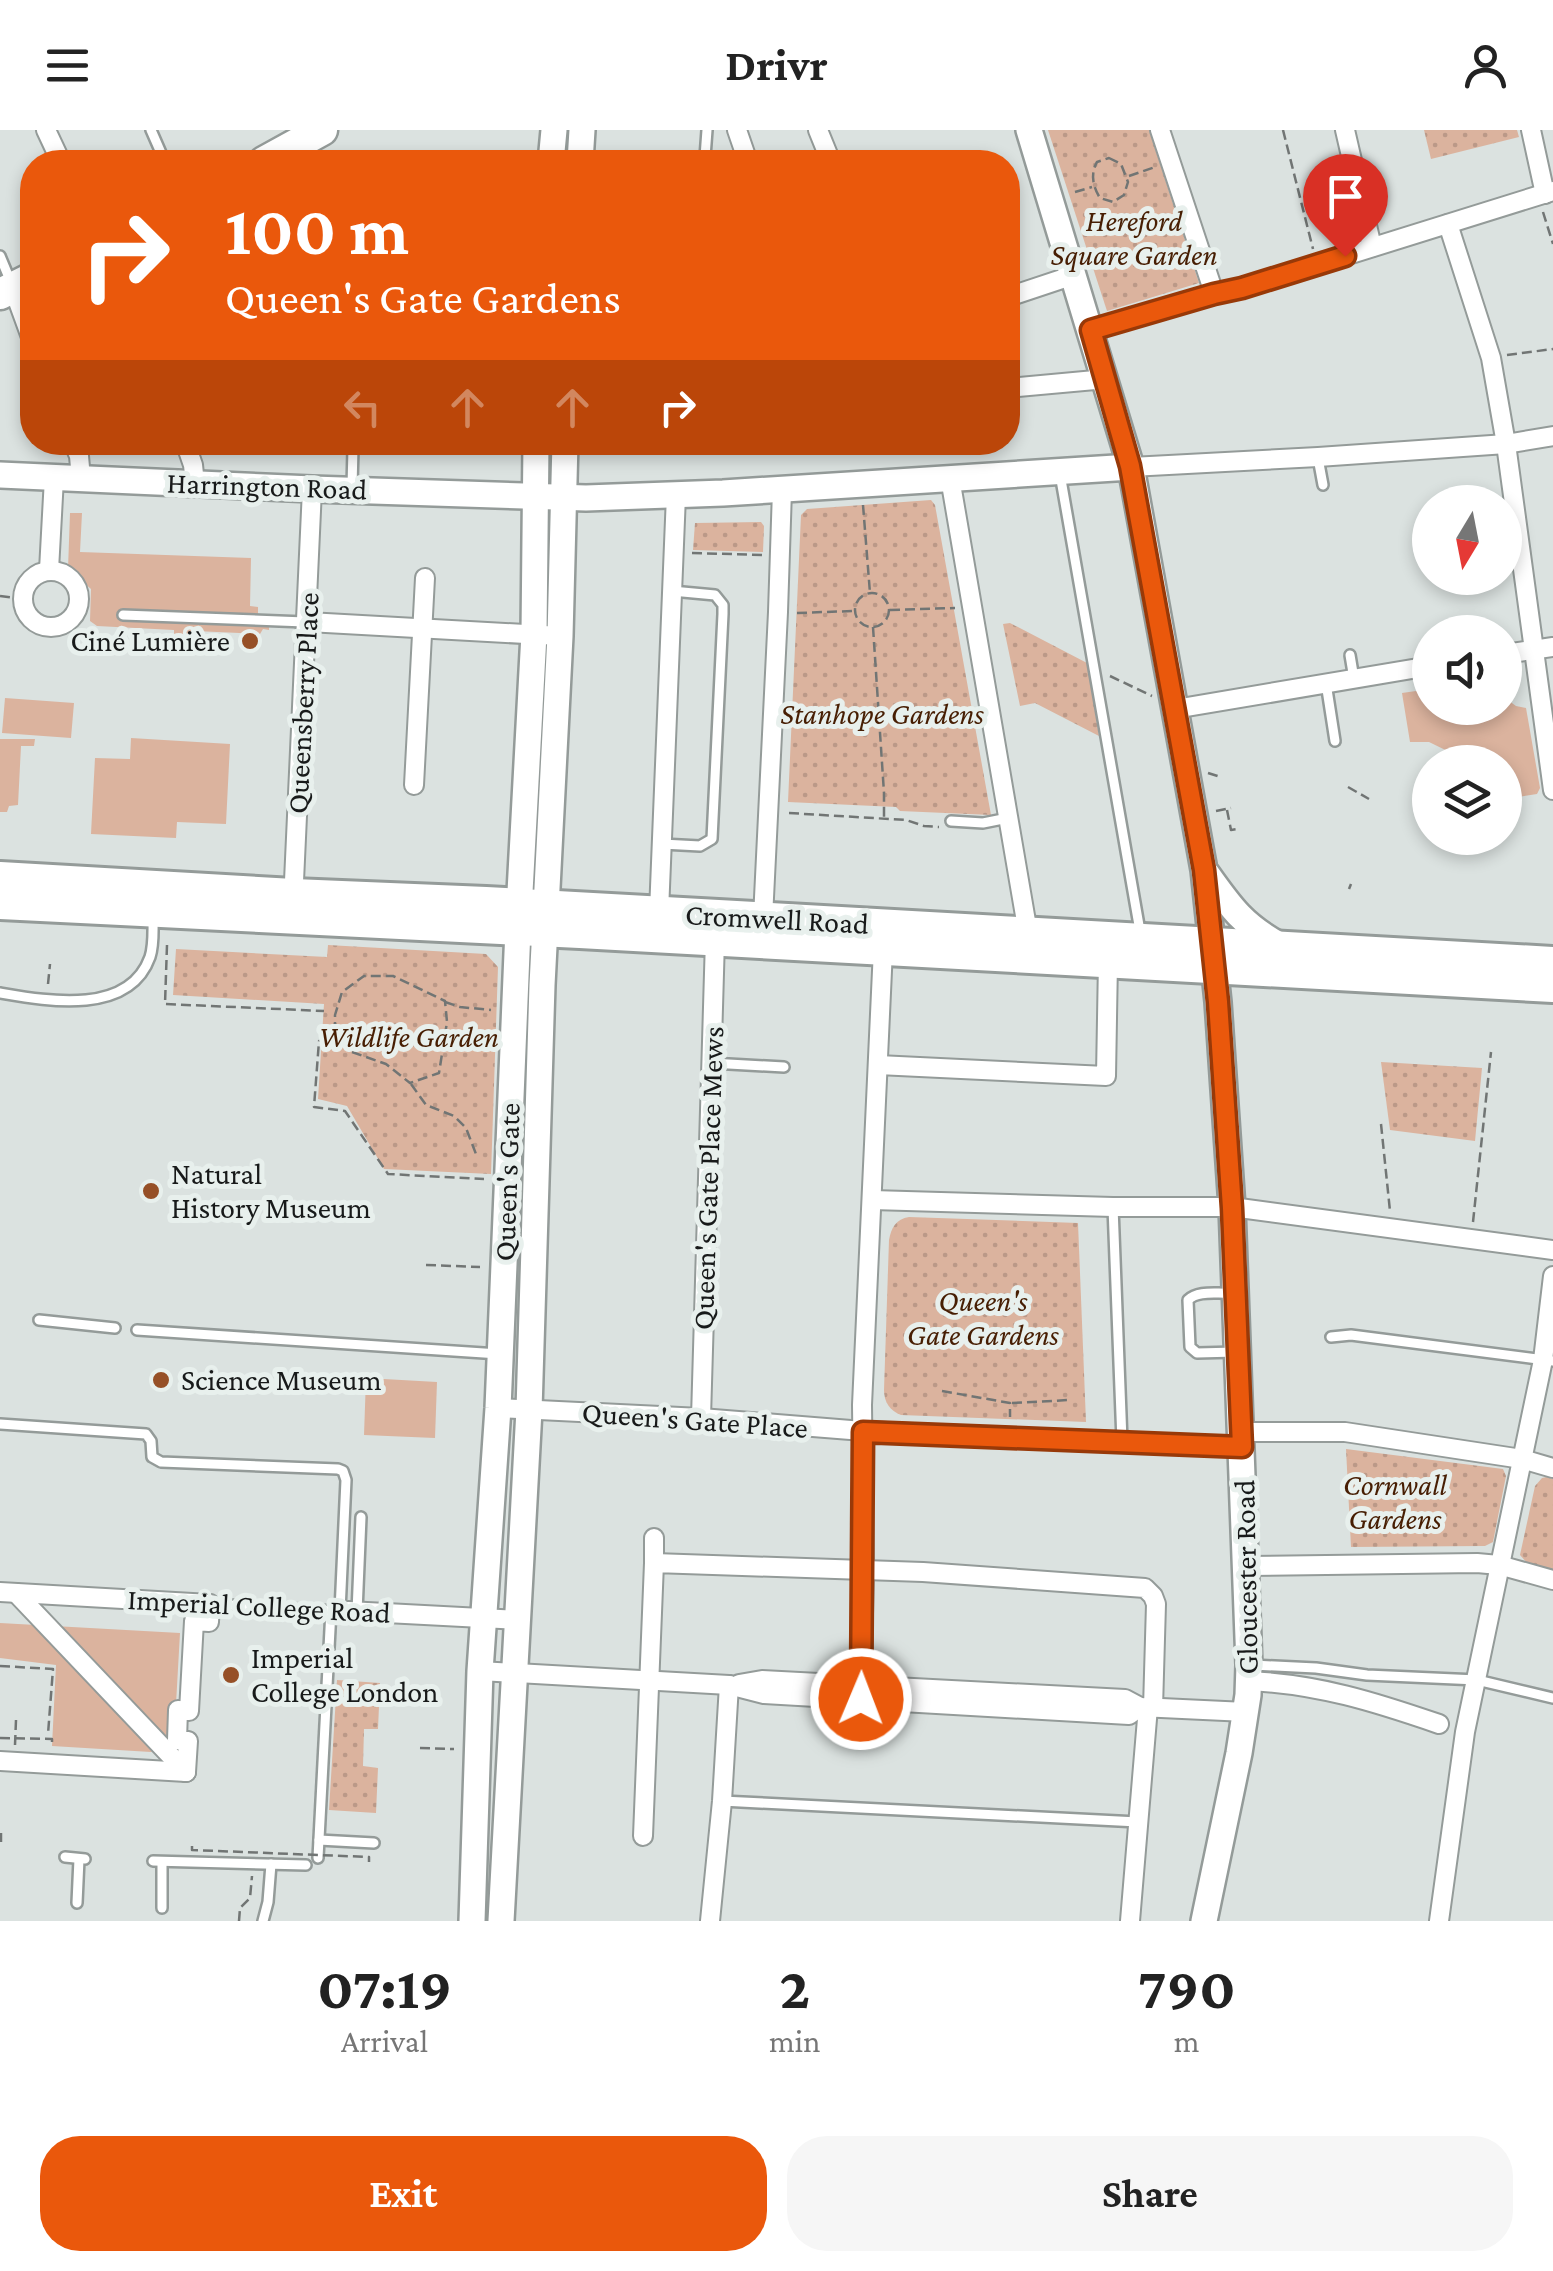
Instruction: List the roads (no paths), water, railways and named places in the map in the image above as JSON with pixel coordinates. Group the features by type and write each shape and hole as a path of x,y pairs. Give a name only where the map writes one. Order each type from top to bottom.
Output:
{"highway":[{"name":"Cromwell Road","path":"0,878 293,906 532,918 714,939 1108,961 1282,947 1553,963"},
{"name":"Cromwell Road","path":"0,903 153,910 293,906"},
{"name":"Cromwell Road","path":"532,918 660,912 1142,939 1214,955 1553,986"}],"main road":[{"path":"286,150 322,130"}],"street":[{"name":"Gloucester Road","path":"1029,130 1130,466 1166,704 1204,870 1214,955 1232,1208 1249,1673 1246,1712 1204,1921"},
{"path":"1160,130 1214,294"},
{"path":"1345,130 1372,247"},
{"path":"1091,330 1242,288 1546,194 1531,130"},
{"path":"1448,224 1491,358 1533,650 1548,718 1553,790"},
{"path":"1020,293 1074,275"},
{"path":"1020,387 1106,379"},
{"path":"535,495 782,490 1506,444 1553,436"},
{"path":"79,455 81,478"},
{"path":"190,455 195,484"},
{"name":"Queen's Gate","path":"501,1921 528,1410 536,455"},
{"name":"Queen's Gate","path":"472,1921 480,1671 508,1181 560,636 565,455"},
{"name":"Harrington Road","path":"0,475 535,495"},
{"path":"49,570 54,478"},
{"path":"950,478 1028,933"},
{"name":"Queensberry Place","path":"293,906 312,489"},
{"path":"763,918 782,490"},
{"path":"660,912 676,495"},
{"path":"49,570 65,574 80,596 78,609 69,621 48,628 29,618 22,599 31,578 49,570"},
{"path":"414,785 425,578"},
{"path":"308,622 560,636"},
{"path":"1522,652 1553,648"},
{"path":"1166,704 1412,669"},
{"name":"Gloucester Road","path":"1204,870 1246,924 1282,947"},
{"name":"Queen's Gate Place Mews","path":"700,1418 714,939"},
{"path":"861,1692 862,1405 883,948"},
{"path":"878,1064 1106,1076 1108,961"},
{"path":"872,1200 1232,1208 1553,1250"},
{"path":"1439,1921 1465,1732 1522,1459 1548,1360 1553,1276"},
{"name":"Queen's Gate Place","path":"498,1408 700,1418 863,1432"},
{"path":"863,1432 1122,1441 1344,1432 1522,1459 1553,1468"},
{"path":"643,1836 654,1538"},
{"path":"654,1563 864,1570 1145,1588 1156,1604 1130,1921"},
{"path":"1247,1566 1477,1563 1553,1580"},
{"path":"8,1593 186,1772"},
{"name":"Imperial College Road","path":"8,1593 210,1604"},
{"path":"186,1772 187,1739 177,1740 178,1710 188,1712 194,1621 209,1622 210,1604"},
{"name":"Imperial College Road","path":"344,1611 518,1620"},
{"path":"480,1671 649,1679 729,1686 764,1694 861,1692 1129,1715 1147,1708 1246,1712"},
{"path":"1249,1673 1344,1694 1440,1724"},
{"path":"710,1921 729,1686"},
{"path":"12,1752 186,1772"}],"lane":[{"path":"0,256 15,286"},
{"path":"352,490 353,455"},
{"path":"1318,457 1323,484"},
{"path":"1060,471 1142,939"},
{"path":"662,844 700,846 712,838 723,614 723,605 715,594 672,591"},
{"path":"123,615 308,622"},
{"path":"1350,656 1354,678"},
{"path":"1326,684 1335,741"},
{"path":"950,821 983,823 1008,818"},
{"path":"0,993 86,1000 114,994 135,980 152,953 153,910"},
{"path":"711,1063 784,1067"},
{"path":"1113,1207 1122,1441"},
{"path":"1236,1293 1190,1297 1190,1347 1193,1351 1238,1352"},
{"path":"39,1320 114,1328"},
{"path":"137,1330 500,1354"},
{"path":"1332,1337 1351,1336 1548,1360"},
{"path":"0,1424 146,1434 151,1441 152,1457 161,1462 338,1468 346,1480 344,1611"},
{"path":"318,1858 344,1611 361,1517"},
{"name":"Imperial College Road","path":"210,1604 344,1611"},
{"path":"1249,1673 1316,1668 1367,1675 1477,1680 1553,1698"},
{"path":"722,1801 1138,1822"},
{"path":"320,1840 374,1843"},
{"path":"65,1857 82,1859 76,1903"},
{"path":"162,1908 157,1862 306,1865"},
{"path":"263,1921 271,1864"}],"place":[{"name":"Ciné Lumière","path":"250,641"},
{"name":"Natural History Museum","path":"151,1191"},
{"name":"Science Museum","path":"161,1380"},
{"name":"Imperial College London","path":"231,1675"}],"park label":[{"name":"Hereford Square Garden","path":"1134,238"},
{"name":"Stanhope Gardens","path":"882,714"},
{"name":"Wildlife Garden","path":"409,1037"},
{"name":"Queen's Gate Gardens","path":"983,1318"},
{"name":"Cornwall Gardens","path":"1395,1502"}]}
